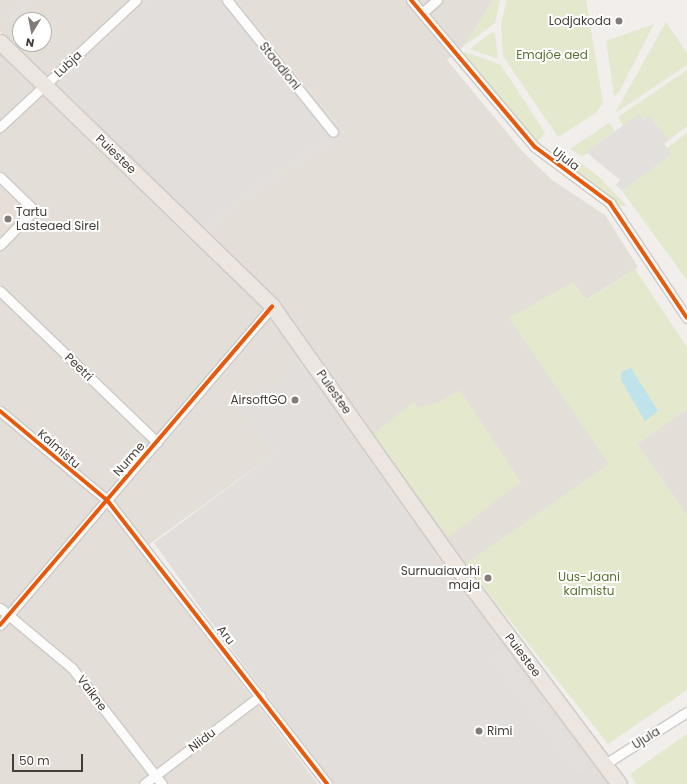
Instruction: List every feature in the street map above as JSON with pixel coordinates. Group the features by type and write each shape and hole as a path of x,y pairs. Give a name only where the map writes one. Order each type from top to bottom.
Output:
{"highway":[{"name":"Puiestee","path":"0,42 272,306 456,566 619,784"}],"street":[{"name":"Lubja","path":"0,127 136,0"},
{"name":"Staadioni","path":"227,0 333,132"},
{"name":"Ujula","path":"411,0 535,147 610,203 687,318"},
{"path":"422,13 437,0"},
{"path":"0,177 34,210 0,245"},
{"name":"Peetri","path":"0,291 157,442"},
{"name":"Nurme","path":"0,625 272,306"},
{"name":"Kalmistu","path":"0,411 107,500"},
{"name":"Aru","path":"107,500 327,784"},
{"name":"Vaikne","path":"0,608 10,614 72,668 162,784"},
{"name":"Niidu","path":"144,784 260,696"},
{"name":"Ujula","path":"605,764 687,712"}],"shaded area":[{"path":"0,0 147,0 56,88 20,52 52,52 52,12 12,12 12,44 0,32"},
{"path":"147,0 236,0 342,131 240,199 206,231 56,88"},
{"path":"236,0 493,0 464,46 447,60 523,152 552,180 605,215 638,267 586,300 510,318 609,464 463,567 277,301 206,231 240,199 342,131"},
{"path":"24,3 27,7 22,12 15,12"},
{"path":"12,16 12,22 8,26 5,23"},
{"path":"0,50 270,309 304,361 275,453 140,551 318,784 0,784"},
{"path":"639,114 644,120 649,116 669,140 664,144 671,154 622,191 616,185 620,180 586,152"},
{"name":"Tartu Lasteaed Sirel","path":"0,186 25,210 0,235"},
{"path":"304,361 611,784 334,784 202,610 154,543 275,453 242,413"},
{"path":"687,409 687,515 637,444"},
{"path":"501,650 589,767 579,774 491,657"}],"green space":[{"path":"493,0 500,0 495,23 464,46"},
{"name":"Emajõe aed","path":"507,0 586,0 603,103 596,113 558,137 503,56 501,24"},
{"path":"666,22 687,53 687,65 615,113"},
{"path":"654,24 618,94 614,95 606,41"},
{"path":"492,32 495,33 498,59 470,49"},
{"path":"466,52 501,65 545,133 537,142 462,54"},
{"path":"687,70 687,126 669,140 649,116 644,120 639,115 623,126 618,117"},
{"path":"609,123 615,131 582,157 570,149"},
{"path":"687,133 687,280 622,191 670,154 667,148"},
{"path":"577,160 599,177 627,206 619,206 568,168"},
{"name":"Uus-Jaani kalmistu","path":"635,269 687,347 687,409 637,444 687,515 687,690 608,744 465,564 609,464 509,318 573,282 587,300"},
{"path":"460,390 521,482 448,537 373,434 414,402 418,408 437,403"},
{"path":"687,734 687,784 636,784 630,774"}],"water":[{"path":"631,368 658,411 645,421 621,380 621,372"}],"cycle path":[{"path":"411,0 535,147 610,203 687,318"},
{"path":"0,625 272,306"},
{"path":"0,411 107,500 327,784"}],"place":[{"name":"Lodjakoda","path":"619,21"},
{"name":"Tartu Lasteaed Sirel","path":"8,219"},
{"name":"AirsoftGO","path":"295,400"},
{"name":"Surnuaiavahi maja","path":"488,578"},
{"name":"Rimi","path":"479,731"}]}
